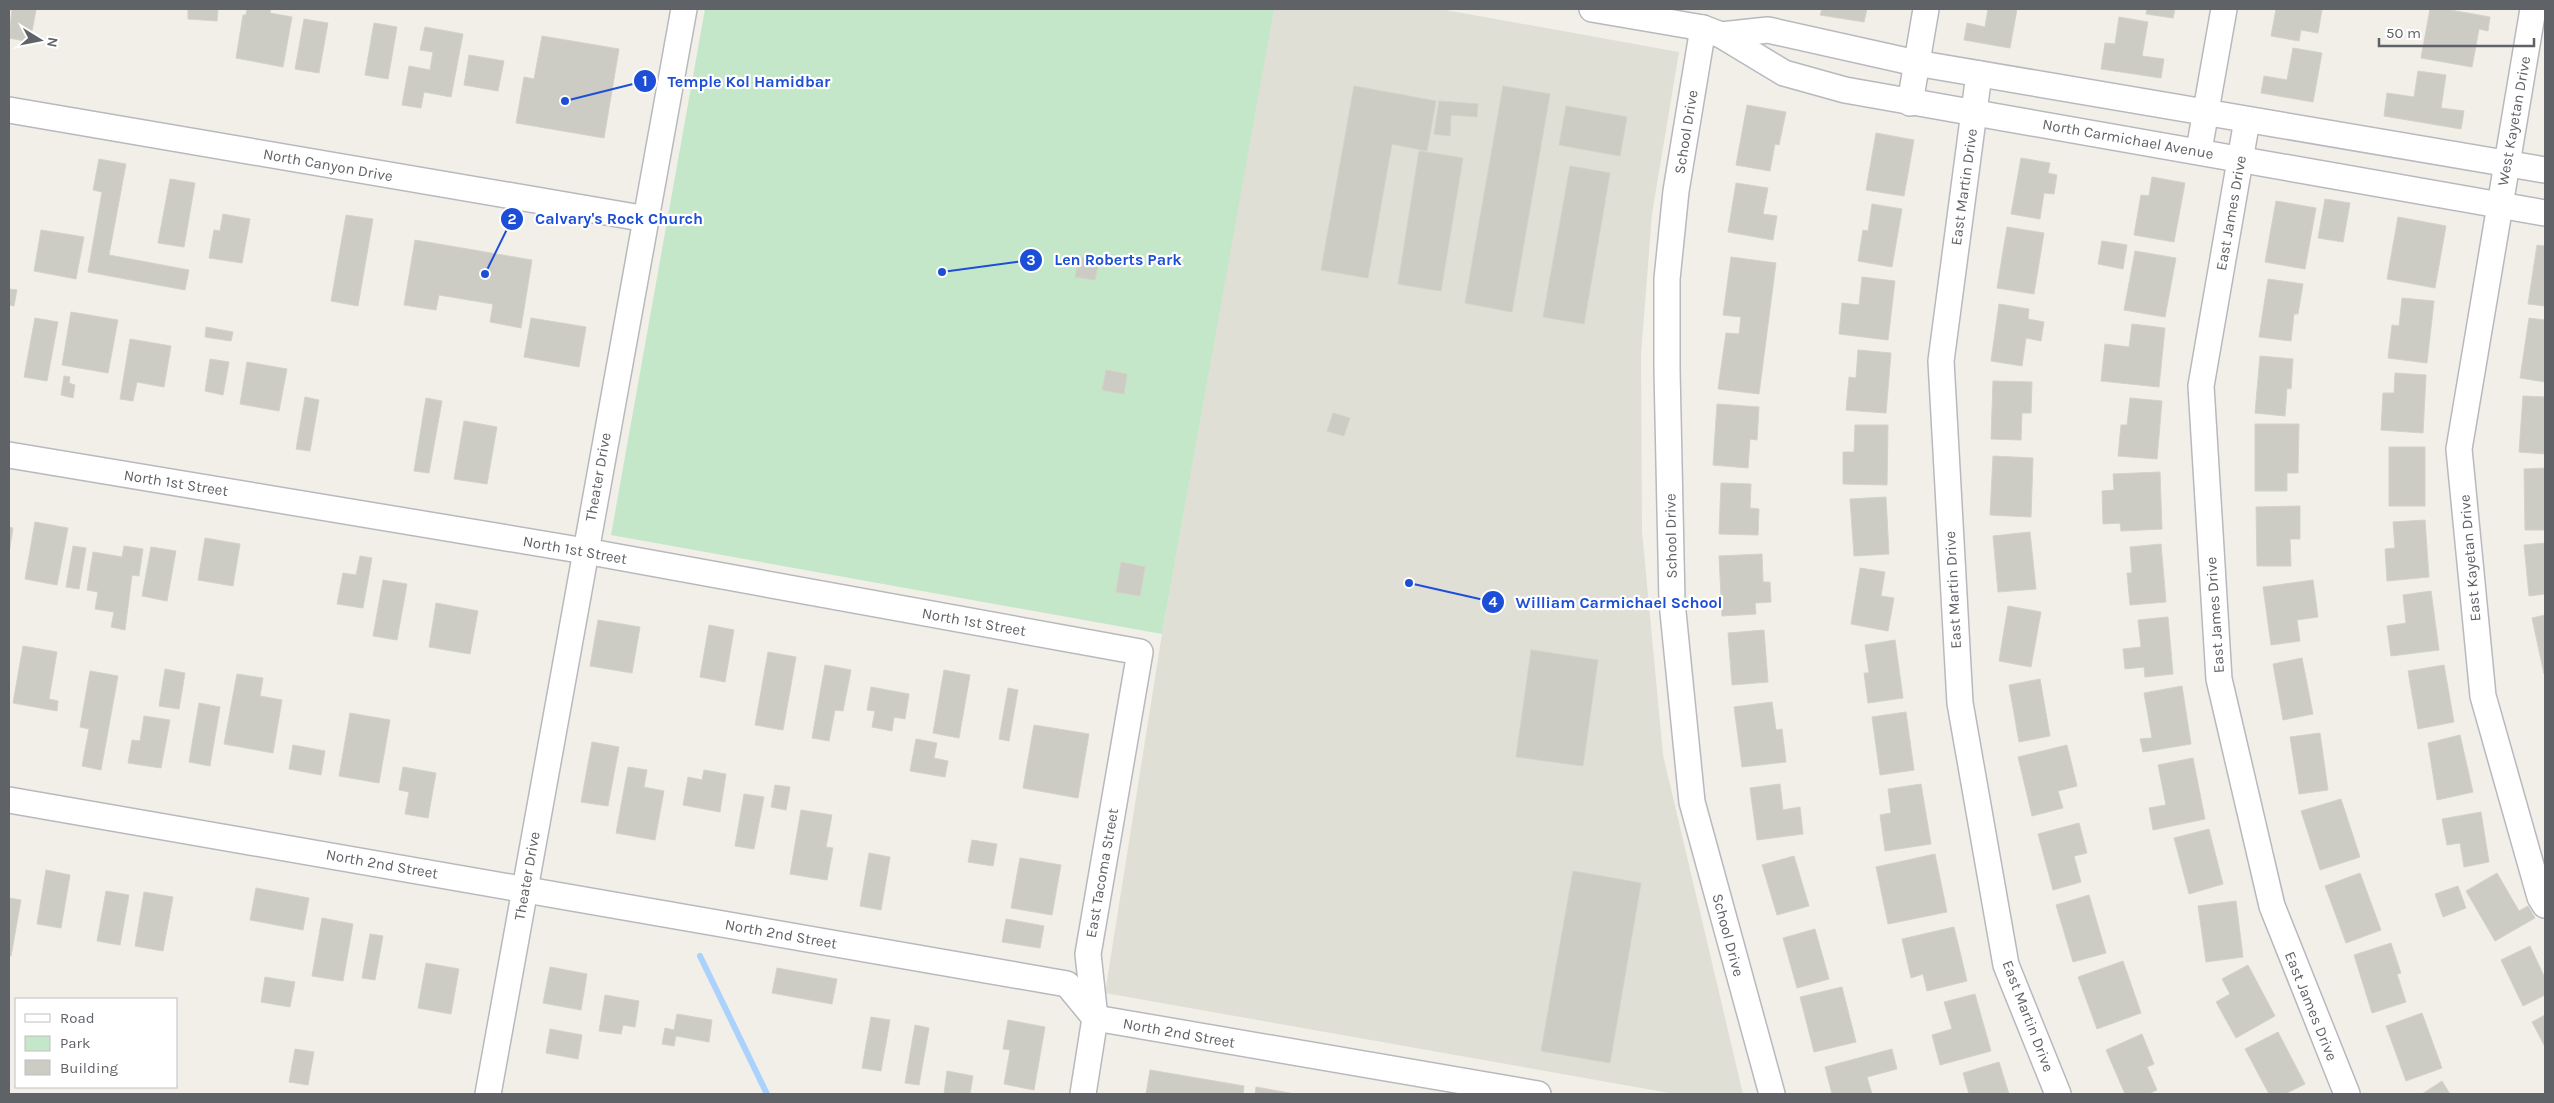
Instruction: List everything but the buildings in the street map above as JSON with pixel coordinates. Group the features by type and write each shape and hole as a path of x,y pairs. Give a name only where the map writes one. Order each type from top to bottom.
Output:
{"street":[{"name":"Theater Drive","path":"488,1094 684,9"},
{"path":"1910,103 1926,9"},
{"path":"2199,150 2224,9"},
{"name":"West Kayetan Drive","path":"2500,204 2533,9"},
{"name":"North Carmichael Avenue","path":"1607,10 1712,32 1768,30 1916,63 2545,170"},
{"name":"North Carmichael Avenue","path":"1712,32 1784,73 1845,90 1910,103 2199,150 2240,159 2545,213"},
{"name":"School Drive","path":"1712,32 1676,191 1667,279 1672,602 1692,802 1772,1094"},
{"name":"East Martin Drive","path":"1979,74 1941,361 1960,704 2006,966 2058,1094"},
{"name":"North Canyon Drive","path":"9,110 647,219"},
{"name":"East James Drive","path":"2247,120 2201,386 2219,679 2272,906 2346,1094"},
{"name":"East Kayetan Drive","path":"2500,204 2460,449 2483,696 2540,897 2545,906"},
{"name":"North 1st Street","path":"9,455 585,551 1140,652"},
{"name":"East Tacoma Street","path":"1083,1094 1096,1018 1088,954 1140,652"},
{"name":"North 2nd Street","path":"9,800 1067,984 1096,1018 1498,1091 1538,1094"}],"shaded area":[{"path":"1273,9 1440,9 1679,52 1652,214 1641,355 1642,531 1663,755 1743,1094 1675,1094 1105,993 1162,634"}],"green space":[{"path":"705,9 1274,9 1162,634 611,535"}],"waterway":[{"path":"700,956 767,1094"}],"place":[{"name":"Temple Kol Hamidbar","path":"565,101"},
{"name":"Len Roberts Park","path":"942,272"},
{"name":"Calvary's Rock Church","path":"485,274"},
{"name":"William Carmichael School","path":"1409,583"}]}
